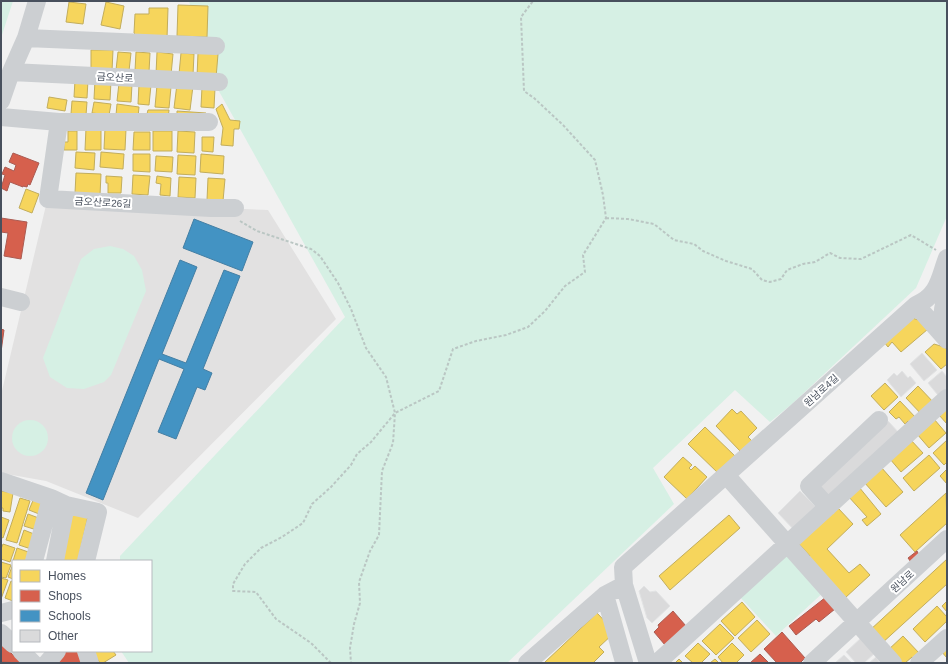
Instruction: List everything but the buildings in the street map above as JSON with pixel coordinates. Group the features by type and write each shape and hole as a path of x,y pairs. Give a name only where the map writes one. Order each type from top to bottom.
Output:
{"street":[{"path":"1,101 11,72 26,38 37,1"},
{"path":"26,38 216,46"},
{"name":"금오산로","path":"11,72 219,82"},
{"path":"1,117 59,122 209,122"},
{"name":"금오산로26길","path":"59,122 48,199 210,208 237,214"},
{"name":"원남로4길","path":"648,663 624,585 623,567 916,305 926,301 934,293 944,256"},
{"path":"947,295 942,314 947,326"},
{"path":"1,297 21,302"},
{"path":"916,305 947,340"},
{"path":"657,663 947,398"},
{"path":"828,507 809,486 880,420"},
{"path":"726,476 893,663"},
{"path":"1,481 59,502 98,512 86,560"},
{"path":"34,560 59,502"},
{"path":"55,560 59,502"},
{"name":"원남로","path":"812,663 947,540"},
{"path":"527,663 605,595 624,585"},
{"path":"605,595 624,662"},
{"path":"1,613 12,610"},
{"path":"1,633 12,643"},
{"path":"919,663 947,638"},
{"path":"22,652 34,663"},
{"path":"47,663 56,652"},
{"path":"86,652 90,663"}],"path":[{"path":"332,663 311,642 276,619 256,592 233,591 233,584 245,564 261,548 282,537 302,523 312,504 331,487 351,465 357,454 371,442 395,413 439,391 453,349 476,341 506,336 528,327 545,311 565,286 585,272 583,255 606,218 604,195 595,160 563,125 524,91 521,17 533,1"},
{"path":"237,214 257,231 311,249 320,256 338,283 351,309 366,348 386,377 395,413 393,443 382,471 379,535 370,551 359,582 360,603 351,642 351,663"},
{"path":"606,218 628,219 654,224 674,240 694,244 703,251 726,261 752,269 762,280 770,282 781,279 787,270 803,264 815,262 830,253 840,258 861,259 911,235 944,256"}],"shaded area":[{"path":"47,201 268,210 336,319 138,518 46,481 1,473 1,395"}],"green space":[{"path":"1,1 13,1 1,38"},
{"path":"189,1 947,1 947,216 916,288 792,404 770,422 735,390 653,468 674,504 507,663 129,663 122,652 152,652 152,560 120,560 120,556 345,317 206,68"},
{"path":"110,246 123,249 134,256 142,270 146,291 111,375 104,382 84,389 67,388 50,377 43,358 81,259 94,249"},
{"path":"30,420 43,425 48,438 43,451 30,456 17,451 12,438 17,425"},
{"path":"784,553 826,590 776,636 738,595"}]}
